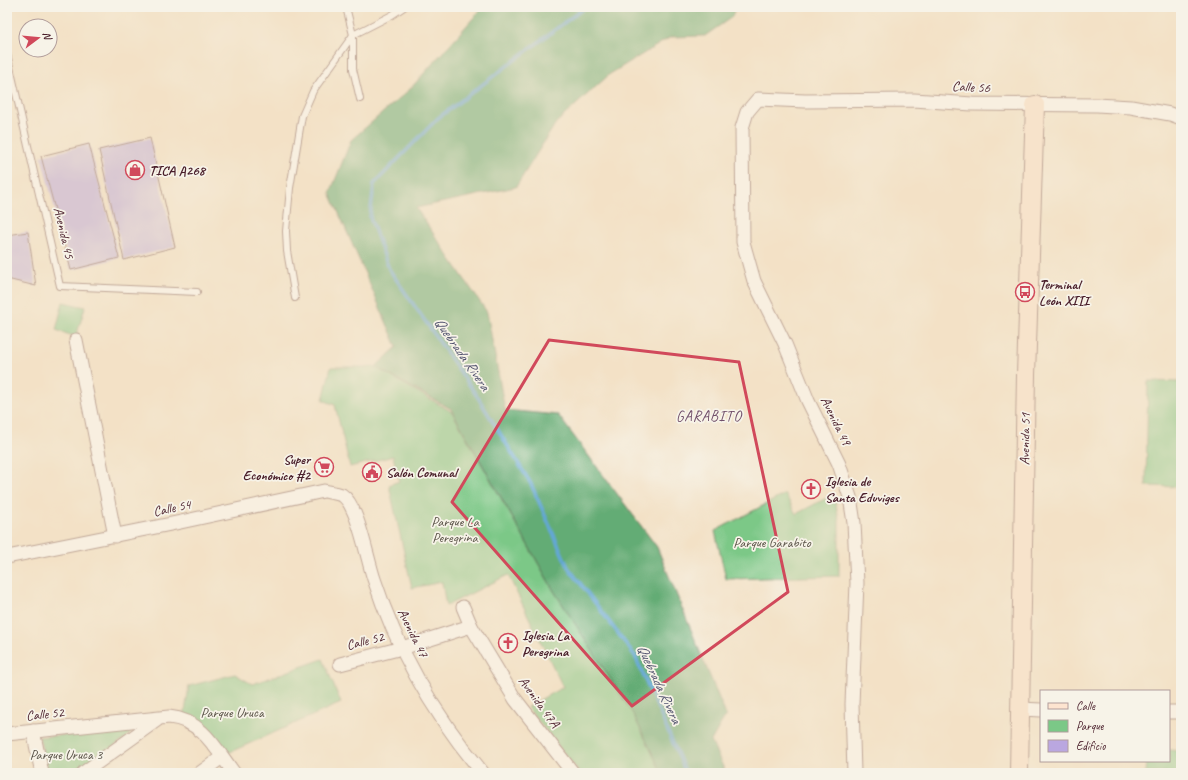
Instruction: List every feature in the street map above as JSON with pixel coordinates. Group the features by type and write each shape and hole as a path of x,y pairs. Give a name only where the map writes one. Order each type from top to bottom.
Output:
{"street":[{"name":"Calle 56","path":"758,99 805,101 914,100 972,104 1131,107 1170,114 1181,118"},
{"name":"Avenida 49","path":"758,99 747,112 742,128 743,242 754,282 785,344 808,401 840,464 850,497 854,523 857,583 852,704 854,773"},
{"name":"Avenida 51","path":"1019,773 1026,376 1036,105"},
{"path":"76,340 115,536"},
{"name":"Calle 54","path":"7,557 115,536 324,491 342,495"},
{"name":"Avenida 47","path":"342,495 355,511 382,605 402,648 430,702 460,746 483,773"},
{"path":"463,607 471,626"},
{"name":"Calle 52","path":"340,664 402,648 471,626"},
{"name":"Avenida 47A","path":"471,626 516,699 573,773"},
{"path":"1021,709 1040,710"},
{"path":"1170,712 1181,712"},
{"name":"Calle 52","path":"7,734 181,718 205,733 234,773"},
{"path":"83,773 158,719"},
{"path":"33,731 42,773"},
{"path":"200,773 222,757"}],"lane":[{"path":"346,7 353,35 354,69 360,99"},
{"path":"294,298 287,251 286,231 290,188 302,116 313,91 353,35 392,15 404,7"},
{"name":"Avenida 45","path":"7,54 60,286 197,292"}],"highlighted area":[{"path":"549,340 739,362 788,592 632,706 452,502"}],"green space":[{"path":"483,7 736,7 732,17 705,36 671,37 610,74 556,123 516,187 416,208 487,312 505,410 558,415 657,547 726,715 711,741 726,773 662,773 633,714 554,591 451,409 375,367 397,347 330,193 351,140 410,89"},
{"path":"63,302 85,307 76,337 56,330"},
{"name":"Parque La Peregrina","path":"331,367 375,367 452,412 554,591 633,714 662,773 580,773 527,707 563,687 508,575 446,606 442,582 412,588 389,485 399,481 393,456 350,467 335,405 323,400"},
{"path":"1148,381 1181,382 1181,487 1146,486"},
{"name":"Parque Garabito","path":"785,494 796,514 834,494 839,520 839,576 726,579 715,531"},
{"name":"Parque Uruca","path":"323,659 341,703 228,753 184,718 189,686 235,674 252,684"},
{"name":"Parque Uruca 3","path":"133,729 127,737 77,773 48,773 39,737"},
{"path":"1170,750 1181,751 1181,773 1145,773 1146,762 1170,762"}],"building":[{"path":"150,138 175,247 124,260 99,150"},
{"path":"89,144 119,258 71,270 41,156"},
{"path":"28,232 36,286 7,279 7,235"},
{"path":"1178,727 1181,727 1181,741 1177,741"}],"waterway":[{"name":"Quebrada Rivera","path":"585,7 438,118 374,184 370,217 389,269 479,399 531,484 568,567 635,656 686,773"}],"place":[{"name":"TICA A268","path":"135,170"},
{"name":"Terminal León XIII","path":"1025,292"},
{"name":"Super Económico #2","path":"324,467"},
{"name":"Salón Comunal","path":"372,472"},
{"name":"Iglesia de Santa Eduviges","path":"811,489"},
{"name":"Iglesia La Peregrina","path":"508,643"}],"district":[{"name":"GARABITO","path":"709,416"}]}
